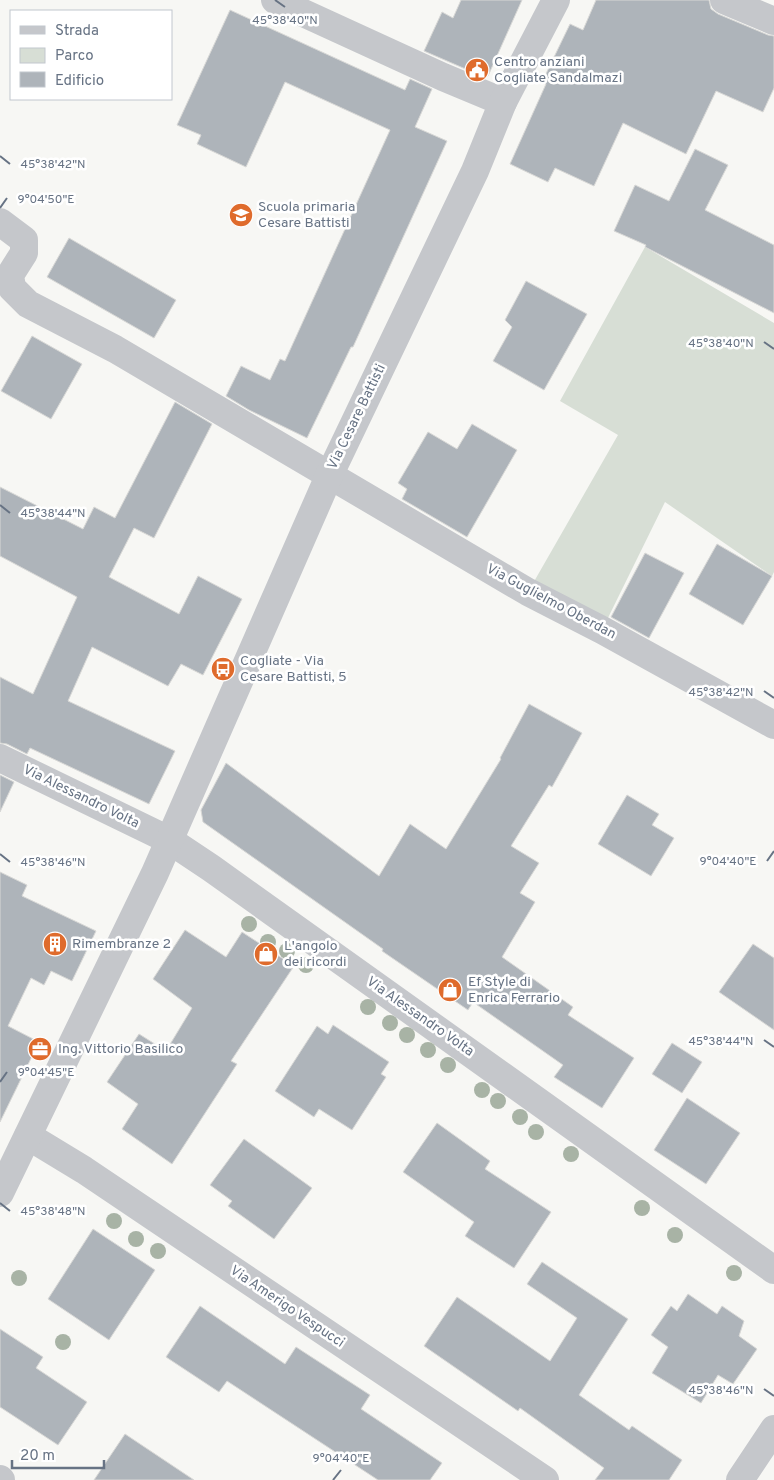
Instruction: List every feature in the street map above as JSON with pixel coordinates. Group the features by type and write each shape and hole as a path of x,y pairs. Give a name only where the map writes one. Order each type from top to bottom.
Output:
{"street":[{"path":"275,0 443,77 503,102"},
{"name":"Via Cesare Battisti","path":"0,1193 169,840 329,476 475,171 503,102 556,0"},
{"path":"724,0 774,21"},
{"name":"Via Guglielmo Oberdan","path":"0,222 24,240 24,253 10,274 12,288 28,304 115,350 528,592 602,630 774,726"},
{"name":"Via Alessandro Volta","path":"0,758 169,840 211,868 774,1270"},
{"name":"Via Amerigo Vespucci","path":"28,1136 84,1170 545,1480"},
{"path":"740,1480 774,1429"}],"green space":[{"path":"645,247 774,323 774,572 772,576 665,502 602,630 528,592 618,435 560,401"}],"building":[{"path":"461,0 522,0 488,76 484,77 424,51 442,12 453,18"},
{"path":"596,0 709,0 711,9 718,14 774,36 774,88 763,112 716,91 686,154 623,123 594,186 555,168 548,182 510,164 546,84 542,82 570,24 583,30"},
{"path":"230,10 405,90 410,79 432,89 415,127 447,141 353,347 351,347 307,438 249,410 226,396 241,366 270,380 280,359 285,361 390,130 285,82 246,167 197,144 201,135 177,125"},
{"path":"695,149 728,165 705,210 774,245 774,313 645,247 646,245 614,231 635,185 669,201"},
{"path":"69,238 176,300 154,338 47,277"},
{"path":"526,281 587,314 544,390 493,361 512,327 505,320"},
{"path":"32,336 82,364 51,419 1,391"},
{"path":"175,402 212,424 154,538 134,528 109,577 179,614 198,576 242,599 203,675 181,664 168,686 92,647 68,701 175,751 149,804 30,748 27,754 7,744 0,743 0,677 33,694 77,597 0,556 0,487 83,529 94,507 115,518"},
{"path":"472,424 517,450 467,537 402,499 407,489 398,483 428,432 457,449"},
{"path":"717,544 772,576 743,625 689,594"},
{"path":"645,553 684,573 649,638 611,617"},
{"path":"529,704 582,733 552,787 549,785 511,846 539,863 520,893 535,902 502,957 573,1007 568,1015 634,1058 602,1108 554,1077 563,1065 473,1002 468,1010 382,951 383,949 203,822 201,810 226,763 379,876 410,824 446,849 501,759"},
{"path":"0,775 14,782 0,812"},
{"path":"627,795 659,814 652,825 674,838 651,876 598,844"},
{"path":"0,872 27,885 22,896 96,931 72,981 51,971 44,985 31,978 8,1026 39,1042 0,1122"},
{"path":"185,930 226,957 242,932 294,966 231,1061 237,1064 172,1164 122,1129 138,1104 107,1082 139,1034 166,1051 192,1008 153,979"},
{"path":"753,944 774,958 774,1030 719,992"},
{"path":"333,1025 389,1062 381,1074 386,1077 352,1130 319,1109 314,1117 275,1091 317,1026 328,1034"},
{"path":"672,1043 702,1062 682,1093 652,1074"},
{"path":"687,1098 740,1133 706,1184 654,1150"},
{"path":"437,1123 490,1161 485,1169 551,1212 514,1268 465,1236 474,1222 403,1172"},
{"path":"244,1139 312,1188 274,1239 228,1206 232,1201 210,1185"},
{"path":"93,1229 155,1270 109,1340 48,1299"},
{"path":"542,1262 628,1319 579,1395 629,1430 632,1426 682,1460 669,1480 595,1480 604,1468 520,1408 518,1411 424,1346 457,1297 550,1361 577,1318 527,1284"},
{"path":"688,1294 717,1314 722,1306 744,1321 739,1336 757,1349 733,1384 718,1375 701,1403 652,1373 668,1347 651,1335 671,1306 677,1311"},
{"path":"200,1306 285,1364 296,1347 370,1395 361,1409 442,1463 430,1480 378,1480 227,1381 219,1392 166,1357"},
{"path":"0,1329 43,1357 36,1368 87,1402 58,1445 0,1407"},
{"path":"125,1434 194,1480 94,1480"}],"place":[{"name":"Centro anziani Cogliate Sandalmazi","path":"477,70"},
{"name":"Scuola primaria Cesare Battisti","path":"241,215"},
{"name":"Cogliate - Via Cesare Battisti, 5","path":"223,669"},
{"name":"Rimembranze 2","path":"55,944"},
{"name":"L'angolo dei ricordi","path":"266,954"},
{"name":"Ef Style di Enrica Ferrario","path":"450,990"},
{"name":"Ing. Vittorio Basilico","path":"40,1049"}]}
